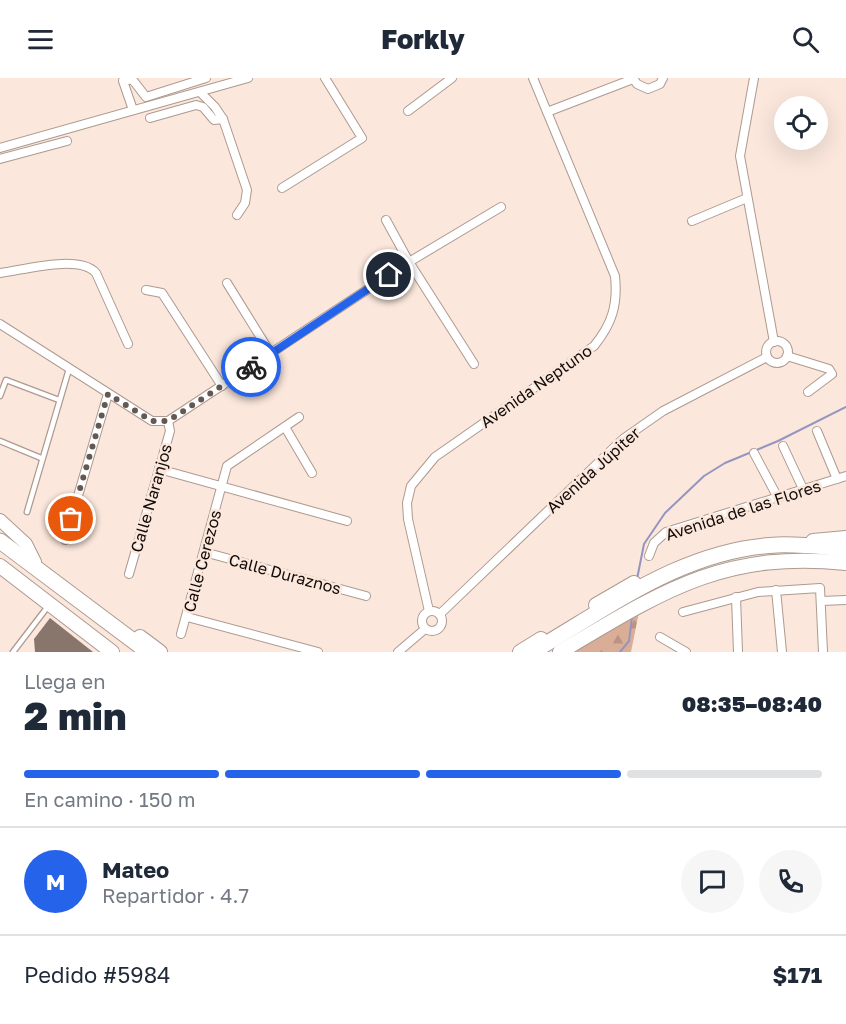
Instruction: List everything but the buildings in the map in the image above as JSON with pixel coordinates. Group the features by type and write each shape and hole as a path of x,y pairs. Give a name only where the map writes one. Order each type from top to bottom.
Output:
{"highway":[{"path":"0,541 148,652"},
{"path":"532,652 645,588 698,562 748,549 777,545 846,549"},
{"path":"0,552 133,652"},
{"path":"645,588 727,562 784,555 846,557"},
{"path":"544,652 618,603"}],"main road":[{"path":"0,532 35,562 160,652"},
{"path":"645,588 724,548 785,539 818,541 846,538"},
{"path":"645,588 705,576 756,562 816,560 846,563"},
{"path":"0,566 110,652"},
{"path":"520,652 618,603"},
{"path":"560,652 618,603"}],"street":[{"path":"133,110 123,79 132,79 146,97 206,78"},
{"path":"0,148 248,78"},
{"path":"282,188 362,138 325,78"},
{"path":"408,111 452,78"},
{"name":"Avenida Neptuno","path":"429,611 408,519 406,503 411,486 435,457 594,346 606,331 614,315 617,294 615,276 533,78"},
{"path":"547,112 633,78 637,84 648,89 660,84 663,78"},
{"path":"754,78 740,156 774,342"},
{"path":"201,93 223,119 247,190 245,203 237,215"},
{"path":"150,118 196,105 203,107 214,120 223,119"},
{"path":"0,159 67,141"},
{"path":"692,221 747,198"},
{"path":"0,324 152,421 168,421 409,262 501,207"},
{"path":"386,220 409,262 474,364"},
{"path":"0,273 74,263 91,267 96,273 128,344"},
{"path":"227,283 270,354"},
{"path":"146,290 162,292 222,386"},
{"path":"767,357 768,346 774,342 784,344 787,356 829,369 832,374 808,392"},
{"name":"Avenida Júpiter","path":"440,614 623,439 663,411 767,357 777,363 787,356"},
{"path":"65,540 108,394"},
{"name":"Calle Cerezos","path":"181,634 227,466 299,417"},
{"name":"Calle Naranjos","path":"129,574 170,431 168,421"},
{"path":"285,427 312,473"},
{"path":"817,431 837,479"},
{"path":"783,446 804,491"},
{"path":"754,453 778,498"},
{"path":"159,469 346,522"},
{"name":"Avenida de las Flores","path":"649,556 654,543 666,532 804,491 846,476"},
{"path":"0,519 26,544 35,562"},
{"name":"Calle Duraznos","path":"204,552 366,596"},
{"path":"683,612 736,597 776,590 820,588 823,652"},
{"path":"776,590 782,652"},
{"path":"736,597 738,652"},
{"path":"821,601 846,600"},
{"path":"429,611 440,614 443,622 440,629 432,632 425,629 422,619 429,611"},
{"path":"187,617 318,652"},
{"path":"398,652 425,629"},
{"path":"660,637 686,652"}],"lane":[{"path":"27,512 38,481 41,458 69,369"},
{"path":"0,396 6,380 59,400"},
{"path":"0,441 41,458"},
{"path":"13,652 50,605"}],"green space":[{"path":"639,612 631,652 574,652"}],"waterway":[{"path":"637,579 644,544 665,513 704,476 725,463 778,441 846,407"},
{"path":"620,652 629,641 632,617"}],"way so far":[{"path":"71,519 108,394 152,421 168,421 251,367"}],"route":[{"path":"251,367 389,275"}]}
